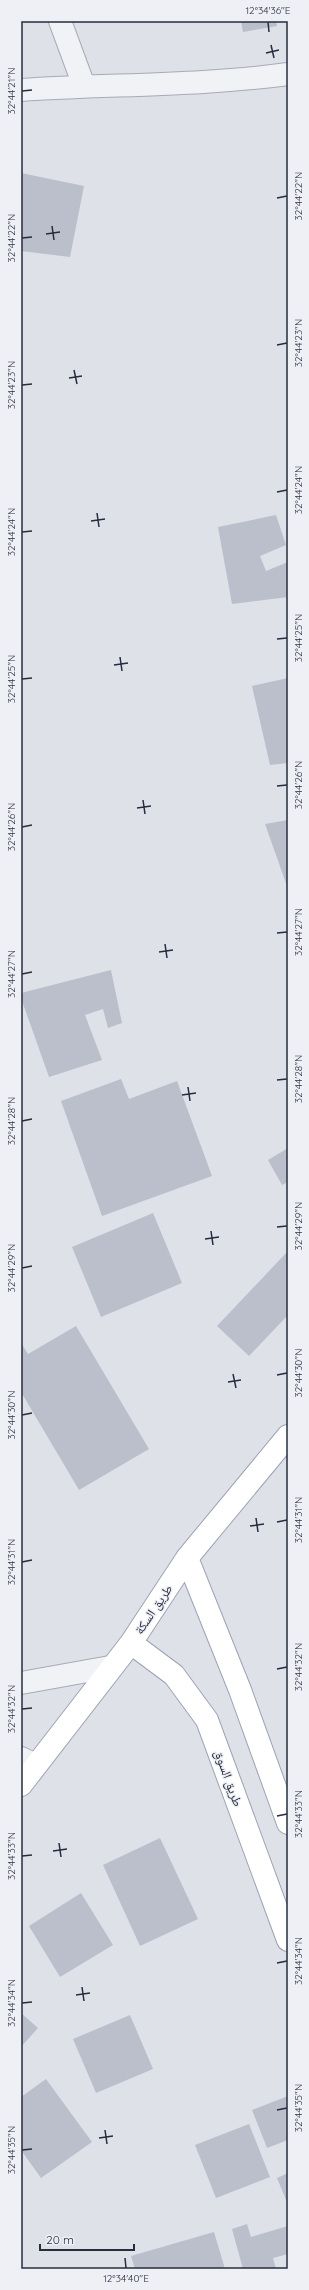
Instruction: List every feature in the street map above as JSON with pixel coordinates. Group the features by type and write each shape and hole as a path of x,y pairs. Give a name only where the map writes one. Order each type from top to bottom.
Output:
{"main road":[{"name":"طريق السكة","path":"21,1785 28,1761 131,1642 188,1558 288,1436"},
{"path":"188,1558 240,1690 288,1823"},
{"name":"طريق السوق","path":"131,1642 174,1675 207,1720 288,1940"}],"street":[{"path":"60,21 84,86"},
{"path":"21,90 246,80 288,74"},
{"path":"21,1683 110,1668"}],"building":[{"path":"241,21 276,21 277,26 243,32"},
{"path":"21,173 84,186 70,257 21,251"},
{"path":"276,515 286,545 260,556 266,571 288,562 288,597 232,604 218,527"},
{"path":"288,678 288,763 270,765 252,686"},
{"path":"288,820 288,889 265,824"},
{"path":"111,970 122,1023 108,1028 103,1009 85,1015 102,1060 49,1077 21,998 21,993"},
{"path":"121,1079 129,1099 177,1081 212,1176 102,1216 61,1101"},
{"path":"288,1148 288,1182 282,1185 268,1160"},
{"path":"153,1213 182,1283 101,1317 72,1247"},
{"path":"288,1251 288,1315 249,1356 217,1326"},
{"path":"76,1326 149,1449 79,1490 21,1392 21,1343 28,1354"},
{"path":"160,1838 198,1919 140,1946 103,1865"},
{"path":"81,1893 113,1945 60,1977 29,1926"},
{"path":"21,2013 38,2028 21,2047"},
{"path":"130,2015 153,2069 96,2093 73,2039"},
{"path":"46,2079 92,2142 41,2178 21,2150 21,2097"},
{"path":"288,2096 288,2140 267,2148 252,2110"},
{"path":"249,2124 270,2177 216,2198 195,2145"},
{"path":"288,2173 288,2200 286,2200 277,2178"},
{"path":"247,2224 251,2237 288,2226 288,2254 273,2258 276,2269 243,2269 232,2229"},
{"path":"214,2232 225,2269 135,2269 131,2256"}]}
